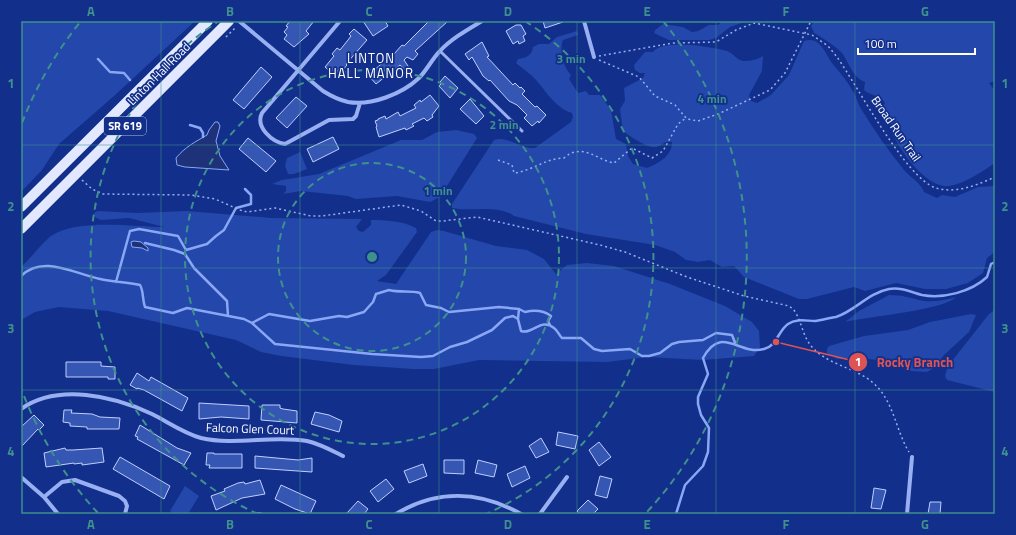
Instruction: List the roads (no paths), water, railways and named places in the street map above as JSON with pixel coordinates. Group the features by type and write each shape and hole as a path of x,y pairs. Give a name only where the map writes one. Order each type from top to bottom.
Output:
{"main road":[{"name":"Linton Hall Road","path":"21,207 208,21"},
{"name":"Linton Hall Road","path":"21,229 229,21"}],"street":[{"path":"239,21 323,91 334,98 360,103 382,98 410,86 423,74 440,51 456,38 482,21"},
{"path":"340,21 260,117 261,127 277,142 285,144 329,120 353,119 356,116 360,103"},
{"path":"584,21 594,57"},
{"name":"Falcon Glen Court","path":"21,409 38,399 50,396 79,395 103,398 139,408 188,434 201,438 222,440 292,440 320,445 343,456"},
{"path":"907,514 912,457"},
{"path":"21,477 44,497 58,514"},
{"path":"540,514 567,477"},
{"path":"44,497 62,482 75,480 122,498 127,506 125,514"},
{"path":"396,514 414,504 433,497 462,495 495,501 521,514"},
{"path":"255,514 260,514"}],"lane":[{"path":"440,51 522,131"}],"waterway":[{"path":"98,59 110,72 124,73 130,80"},
{"path":"190,125 200,128 203,133 203,137"},
{"path":"186,250 207,244 224,230 236,208 251,204 251,195 245,189"},
{"path":"116,282 130,231 139,229 178,236 186,250"},
{"path":"145,243 185,254 194,268 227,301 228,316"},
{"path":"676,514 685,485 703,466 708,452 709,428 701,415 698,397 708,374 703,358 710,348 717,343 724,342 747,349 764,349 772,345 782,330 791,322 798,320 815,321 836,317 849,311 875,294 889,289 902,289 930,296 956,293 973,287 987,277 991,264 995,262"},
{"path":"21,276 39,266 59,267 100,279 140,285 145,307 173,313 187,308 244,319 252,323 275,344 372,354 421,357 433,356 450,347 467,342 492,330 505,318 513,316 518,319 521,331 529,331 545,324 555,329 562,338 581,338 594,349 602,351 630,349 642,356 649,356 660,353 672,344 703,340 716,333 732,335 736,345"},
{"path":"252,323 269,314 310,321 339,316 347,317 364,312 373,302 376,294 389,290 420,293 426,305 441,308 449,312 499,307 519,309 518,319"},
{"path":"519,309 525,312 538,311 548,314 551,316 548,321 550,325"}],"place":[{"name":"Rocky Branch","path":"776,342"}],"district":[{"name":"LINTON HALL MANOR","path":"371,66"}]}
